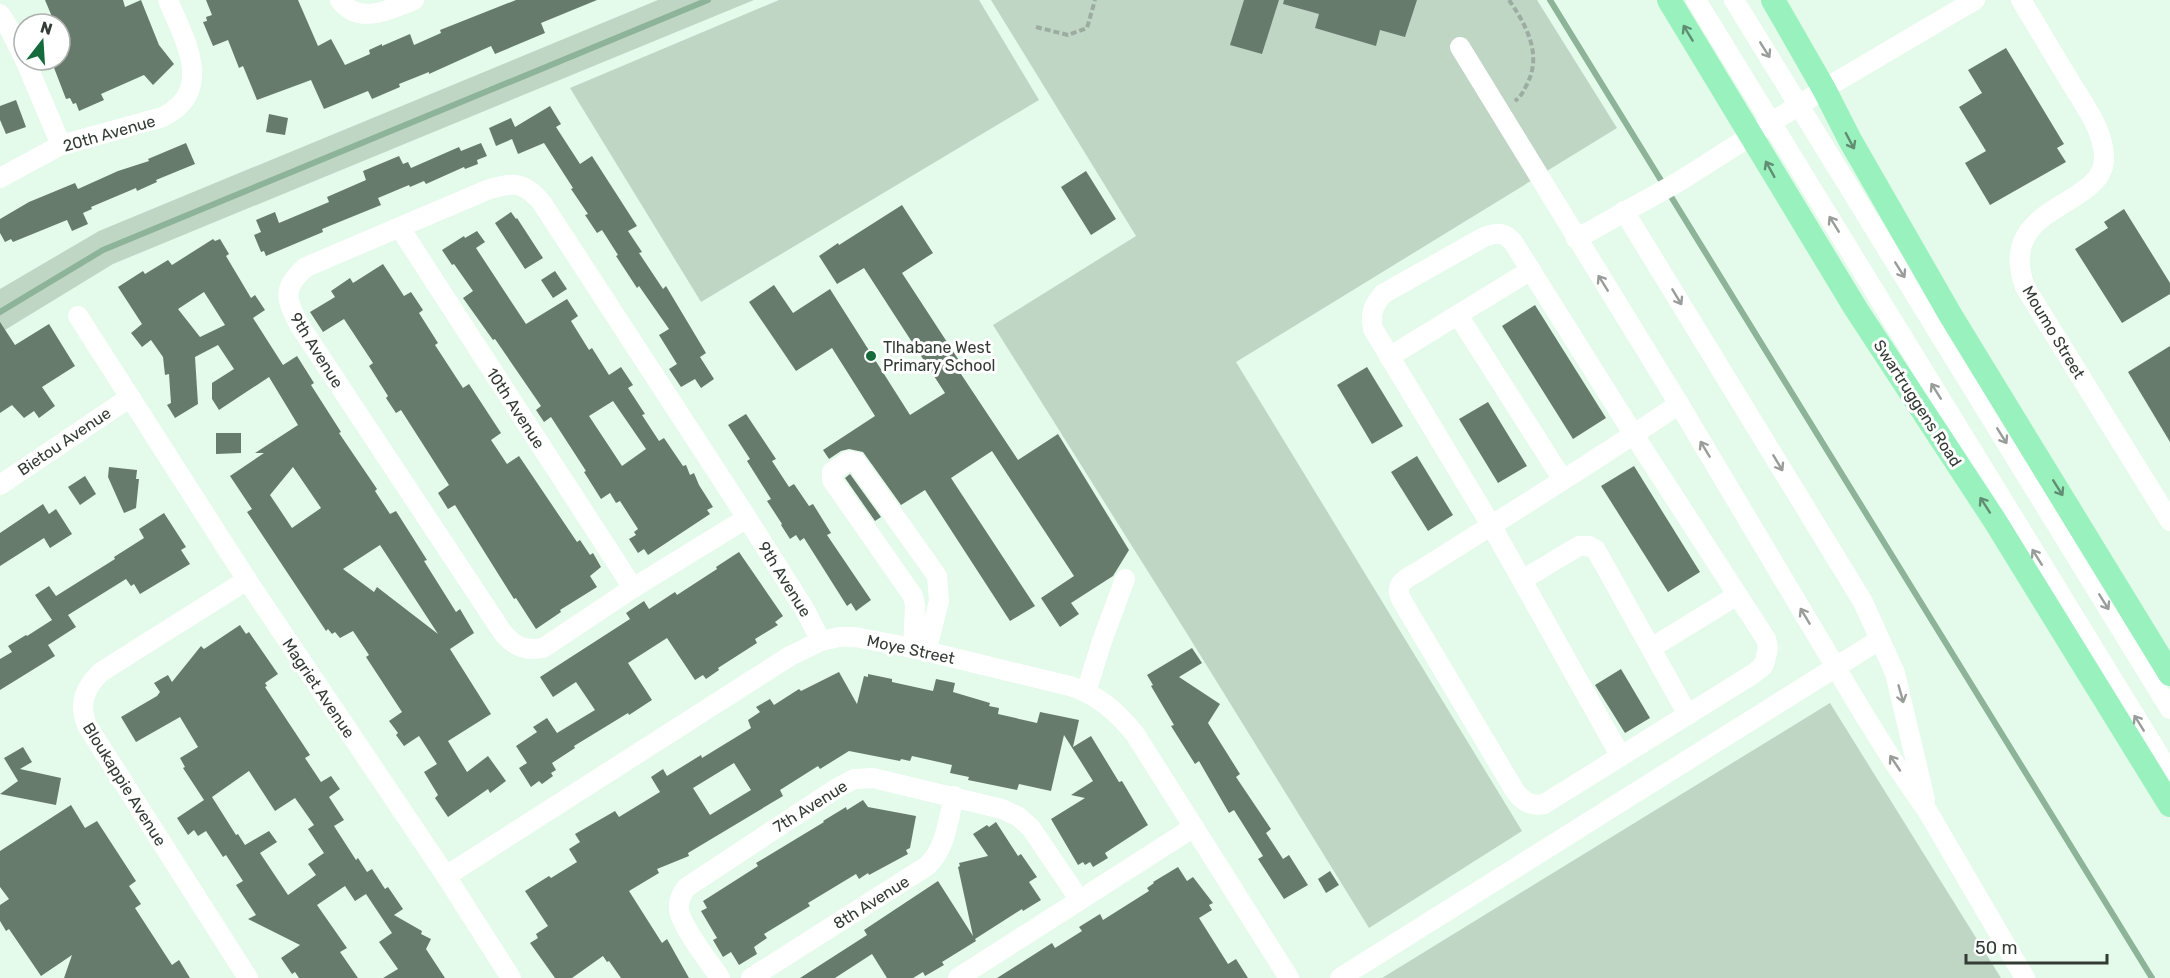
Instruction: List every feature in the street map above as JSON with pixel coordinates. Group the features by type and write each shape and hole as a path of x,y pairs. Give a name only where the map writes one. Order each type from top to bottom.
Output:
{"main road":[{"name":"Swartruggens Road","path":"1669,0 1762,129 1781,188 1856,309 2002,531 2170,805"},
{"path":"1773,0 1824,88 1850,140 1951,315 2170,674"}],"street":[{"name":"20th Avenue","path":"0,178 60,145 164,117 177,110 185,101 192,86 193,71 187,45 168,0"},
{"path":"340,0 347,8 368,15 377,14 414,0"},
{"path":"1696,0 1762,129 2170,773"},
{"path":"1734,0 2170,709"},
{"path":"1576,239 1680,181 1824,88 1975,0"},
{"name":"Moumo Street","path":"2021,0 2091,116 2102,141 2105,159 2099,176 2086,189 2042,218 2027,233 2021,245 2020,273 2025,286 2170,521"},
{"path":"0,14 12,34"},
{"path":"1460,46 1679,404 1893,761 1928,812 2025,978"},
{"path":"29,72 60,145"},
{"name":"9th Avenue","path":"747,518 633,588 543,648 531,650 521,648 510,642 300,326 288,301 288,291 295,276 306,267 487,190 506,184 526,187 532,191 747,518 805,610 821,640"},
{"path":"1624,211 1863,602 1895,673 1928,812"},
{"name":"10th Avenue","path":"400,228 633,588"},
{"path":"1620,755 1491,525 1373,329 1371,320 1373,306 1383,294 1484,237 1498,233 1506,234 1514,242 1634,435 1766,639 1768,648 1765,661 1763,666 1753,674 1544,804 1534,805 1521,799 1402,601 1398,587 1405,579 1491,525 1563,480 1634,435 1679,404"},
{"path":"1389,357 1531,270"},
{"path":"1458,315 1563,480"},
{"name":"Magriet Avenue","path":"78,316 246,580 446,876 511,978"},
{"name":"Bietou Avenue","path":"0,485 129,398"},
{"path":"848,461 856,462 937,576 939,601 920,650 913,596 832,480 832,472 848,461"},
{"path":"1522,580 1579,546 1592,548 1598,553 1688,715"},
{"path":"1086,692 1125,579"},
{"name":"Bloukappie Avenue","path":"246,580 101,672 87,689 82,710 88,727 248,978"},
{"path":"1651,648 1737,596"},
{"name":"Moye Street","path":"446,876 790,656 821,640 839,637 855,638 920,650 1086,692 1105,703 1135,734 1289,978"},
{"path":"1340,978 1879,640"},
{"name":"7th Avenue","path":"720,978 682,921 679,908 681,896 687,887 854,779 873,778 954,796 1002,809 1019,817 1031,828 1078,899"},
{"name":"8th Avenue","path":"751,978 935,859 943,845 954,796"},
{"path":"958,978 1194,826"}],"path":[{"path":"1035,27 1068,35 1087,28 1095,0"},
{"path":"1498,111 1520,98 1532,76 1535,53 1524,22 1509,0"}],"green space":[{"path":"658,0 754,0 113,264 0,333 0,289 99,231"},
{"path":"779,0 979,0 1039,100 701,302 570,88"},
{"path":"991,0 1537,0 1617,128 1236,362 1522,831 1369,928 993,325 1136,236"},
{"path":"1830,703 2001,978 1382,978"}],"building":[{"path":"45,0 123,0 125,7 141,0 159,45 174,64 153,85 144,75 101,94 104,100 79,111 76,103 73,104 70,98 66,99 56,72 72,72 72,12 50,12"},
{"path":"206,0 298,0 318,46 331,39 345,65 370,54 369,50 382,44 382,46 410,34 414,45 441,33 440,30 516,0 597,0 541,23 545,33 495,54 491,46 429,74 429,72 399,84 400,87 372,99 368,91 324,109 311,80 257,100 243,66 239,68 228,40 213,46 203,22 207,21 206,17 212,15"},
{"path":"1244,0 1279,0 1262,54 1230,45"},
{"path":"1284,0 1417,0 1405,37 1380,30 1376,46 1315,28 1319,14 1283,4"},
{"path":"2006,48 2064,144 2057,148 2066,162 1990,205 1965,163 1986,151 1959,107 1982,93 1968,70"},
{"path":"16,100 26,127 6,134 0,120 0,106"},
{"path":"550,106 561,124 556,127 580,164 592,156 637,226 628,231 642,252 639,253 663,289 666,286 706,353 700,357 714,379 701,388 695,379 681,387 669,369 677,364 659,335 669,329 639,286 637,288 602,230 597,233 585,215 588,214 571,189 573,188 544,143 518,154 512,139 496,146 489,128 511,118 515,127"},
{"path":"269,114 288,118 285,135 266,132"},
{"path":"186,143 195,164 156,180 157,182 137,191 136,188 91,207 92,209 83,213 88,224 72,231 67,220 13,242 11,239 5,242 0,233 0,219 29,202 75,183 78,189 118,171 149,161 148,159"},
{"path":"481,143 487,156 477,160 478,164 465,169 464,167 426,184 424,181 410,187 409,185 378,198 381,205 322,229 323,232 266,256 264,251 261,252 254,235 261,232 256,220 275,212 279,223 329,202 327,197 366,180 363,171 399,156 403,164 408,162 411,168 459,147 461,151"},
{"path":"1086,171 1116,219 1091,235 1061,187"},
{"path":"902,205 933,253 902,273 962,365 957,368 1018,460 1058,434 1129,550 1113,576 1071,603 1079,614 1060,627 1041,598 1074,576 992,451 951,478 1035,606 1010,621 925,490 901,505 863,452 849,449 829,459 823,450 875,416 832,348 796,371 749,302 774,285 793,313 830,289 910,415 945,393 864,268 837,284 819,256"},
{"path":"2124,209 2170,283 2170,294 2122,323 2075,249 2108,228 2104,222"},
{"path":"511,212 543,258 525,269 495,223"},
{"path":"477,231 485,242 476,248 526,324 567,299 578,316 571,321 589,350 592,348 609,375 621,367 633,385 628,388 659,441 664,438 683,466 686,465 690,475 694,473 713,507 707,510 710,514 648,555 644,549 638,553 629,539 636,535 634,532 638,529 620,501 616,503 610,493 601,499 551,417 544,422 536,410 541,406 495,339 493,340 463,298 473,291 442,250 464,236 465,238","holes":["613,401 646,449 622,466 589,416"]},
{"path":"213,239 215,241 220,239 229,254 226,256 251,298 255,295 265,310 253,318 283,365 297,356 314,383 311,385 341,432 339,433 377,489 375,491 390,514 396,511 456,612 460,609 474,633 450,649 491,714 448,741 467,772 488,756 506,781 490,793 488,789 448,817 435,798 438,795 424,772 437,764 419,736 404,746 396,735 398,733 389,721 402,712 366,657 369,655 353,631 340,638 335,632 332,634 328,629 326,631 247,512 252,509 230,476 264,453 255,453 298,425 269,377 219,410 212,399 212,383 234,369 218,345 195,357 198,404 175,418 167,405 171,403 169,374 165,375 163,357 151,340 142,347 131,333 142,324 118,287 143,271 145,274 168,260 172,265","holes":["204,292 225,325 200,337 178,309","293,467 321,508 292,528 270,495","380,545 438,634 377,587 374,592 343,569"]},
{"path":"383,264 404,296 411,292 423,310 419,313 438,343 435,345 463,388 469,384 501,433 491,440 507,464 519,456 577,542 580,540 590,555 593,553 601,567 590,576 597,587 560,610 561,612 536,629 516,598 514,599 455,505 448,509 438,493 449,485 401,410 396,413 386,398 388,396 369,366 373,363 344,319 323,332 310,312 335,297 331,291 350,278 353,283"},
{"path":"555,271 567,289 553,298 541,280"},
{"path":"1535,305 1606,418 1573,439 1502,326"},
{"path":"0,322 15,345 49,324 75,366 42,387 55,406 39,418 34,411 24,418 12,405 0,413"},
{"path":"2170,346 2170,442 2128,372"},
{"path":"1367,367 1403,426 1372,444 1337,385"},
{"path":"1488,402 1527,466 1498,483 1459,419"},
{"path":"746,414 776,459 772,461 789,487 794,484 809,506 813,504 831,533 827,535 871,600 856,611 851,603 847,606 804,538 800,541 796,535 790,539 767,501 771,499 747,461 750,459 728,425"},
{"path":"216,433 241,433 241,453 216,454"},
{"path":"1417,456 1453,515 1428,531 1391,472"},
{"path":"1634,466 1700,572 1668,592 1601,486"},
{"path":"109,467 137,470 136,479 139,479 136,508 124,513 108,477"},
{"path":"850,474 881,517 875,521 845,478"},
{"path":"85,476 96,494 80,505 68,487"},
{"path":"43,504 49,514 56,509 72,534 50,548 44,538 0,566 0,533"},
{"path":"164,513 186,547 181,550 190,564 140,594 134,584 131,586 126,579 68,615 76,627 48,645 55,656 0,690 0,659 12,652 8,646 52,620 35,595 49,586 56,596 115,559 114,557 144,538 139,529"},
{"path":"739,552 783,616 775,622 778,625 755,639 757,643 718,668 719,670 706,679 703,675 695,680 667,638 628,663 652,700 574,746 575,748 552,763 556,770 551,773 553,776 542,784 539,781 531,787 519,768 527,763 516,746 537,732 533,727 547,718 557,733 595,710 576,682 553,697 540,677 630,619 626,613 644,601 649,609 675,592 677,595"},
{"path":"240,625 246,634 249,632 278,674 265,683 267,686 265,687 310,755 305,758 321,782 331,776 340,789 329,797 344,820 334,826 356,860 358,858 367,872 372,869 385,889 388,887 403,909 394,915 422,931 421,934 431,939 426,949 445,978 383,978 398,969 379,942 392,933 366,894 355,901 345,886 317,905 347,948 340,952 358,978 299,978 295,972 292,974 281,958 300,945 248,919 256,915 236,885 243,881 226,855 223,857 206,831 198,836 194,830 188,835 177,818 204,800 183,768 185,767 180,758 198,747 180,717 136,742 121,717 157,696 160,692 154,683 168,675 172,682 201,646 204,649","holes":["249,771 275,811 295,798 314,825 308,829 324,853 308,864 316,875 288,895 260,853 277,842 269,831 245,845 212,797"]},
{"path":"1192,648 1202,663 1179,677 1220,704 1208,723 1240,774 1236,777 1271,829 1266,833 1283,859 1289,855 1308,885 1284,899 1258,859 1263,856 1234,810 1229,813 1199,761 1195,764 1171,726 1174,725 1151,686 1153,685 1147,675"},
{"path":"1621,669 1650,718 1625,733 1595,685"},
{"path":"839,672 857,704 864,676 868,677 868,674 933,691 936,679 955,683 953,692 990,703 989,706 999,708 998,714 1037,723 1040,712 1079,720 1073,747 1091,736 1119,782 1122,781 1148,825 1105,853 1108,858 1093,867 1090,862 1078,865 1051,819 1085,798 1071,795 1093,781 1064,735 1051,791 1019,784 1017,790 968,780 969,777 950,773 952,765 912,756 910,761 901,759 900,761 849,751 820,769 818,766 780,790 783,796 688,853 689,856 657,869 659,873 629,891 662,943 667,939 689,978 621,978 603,956 572,978 555,978 530,943 538,938 536,934 548,926 525,891 577,862 569,849 580,842 575,834 615,811 619,817 660,792 651,777 663,769 667,776 701,755 702,758 751,728 748,720 760,712 756,707 770,699 774,705 799,689 801,691","holes":["734,763 751,790 710,815 693,788"]},
{"path":"23,747 32,762 20,769 61,778 56,805 0,794 18,781 4,758"},
{"path":"863,800 868,807 916,816 910,848 906,850 908,854 859,879 856,874 808,903 810,906 764,934 767,938 754,947 757,954 739,965 731,952 723,957 713,940 717,938 701,911 707,908 703,901 758,866 756,863 846,807 847,810"},
{"path":"71,805 85,828 97,821 136,881 129,886 141,904 135,908 172,965 179,960 190,978 64,978 72,955 41,976 9,929 6,931 0,921 0,905 9,899 0,887 0,851"},
{"path":"996,822 1018,856 1021,854 1037,877 1029,882 1041,900 1023,911 1022,909 975,939 976,941 942,962 944,965 925,976 923,972 913,978 887,978 872,954 835,978 800,978 867,935 864,930 938,881 973,936 958,867 959,863 988,856 973,834"},
{"path":"1178,867 1187,881 1193,877 1213,903 1209,905 1212,910 1199,918 1228,964 1236,959 1248,978 997,978 1052,943 1055,948 1082,931 1079,927 1100,914 1103,920 1149,891 1147,888 1153,882"},
{"path":"1330,871 1339,885 1326,893 1318,879"}],"waterway":[{"path":"0,312 103,250 708,0"},
{"path":"1550,0 2152,978"}],"place":[{"name":"Tlhabane West Primary School","path":"871,356"}]}
